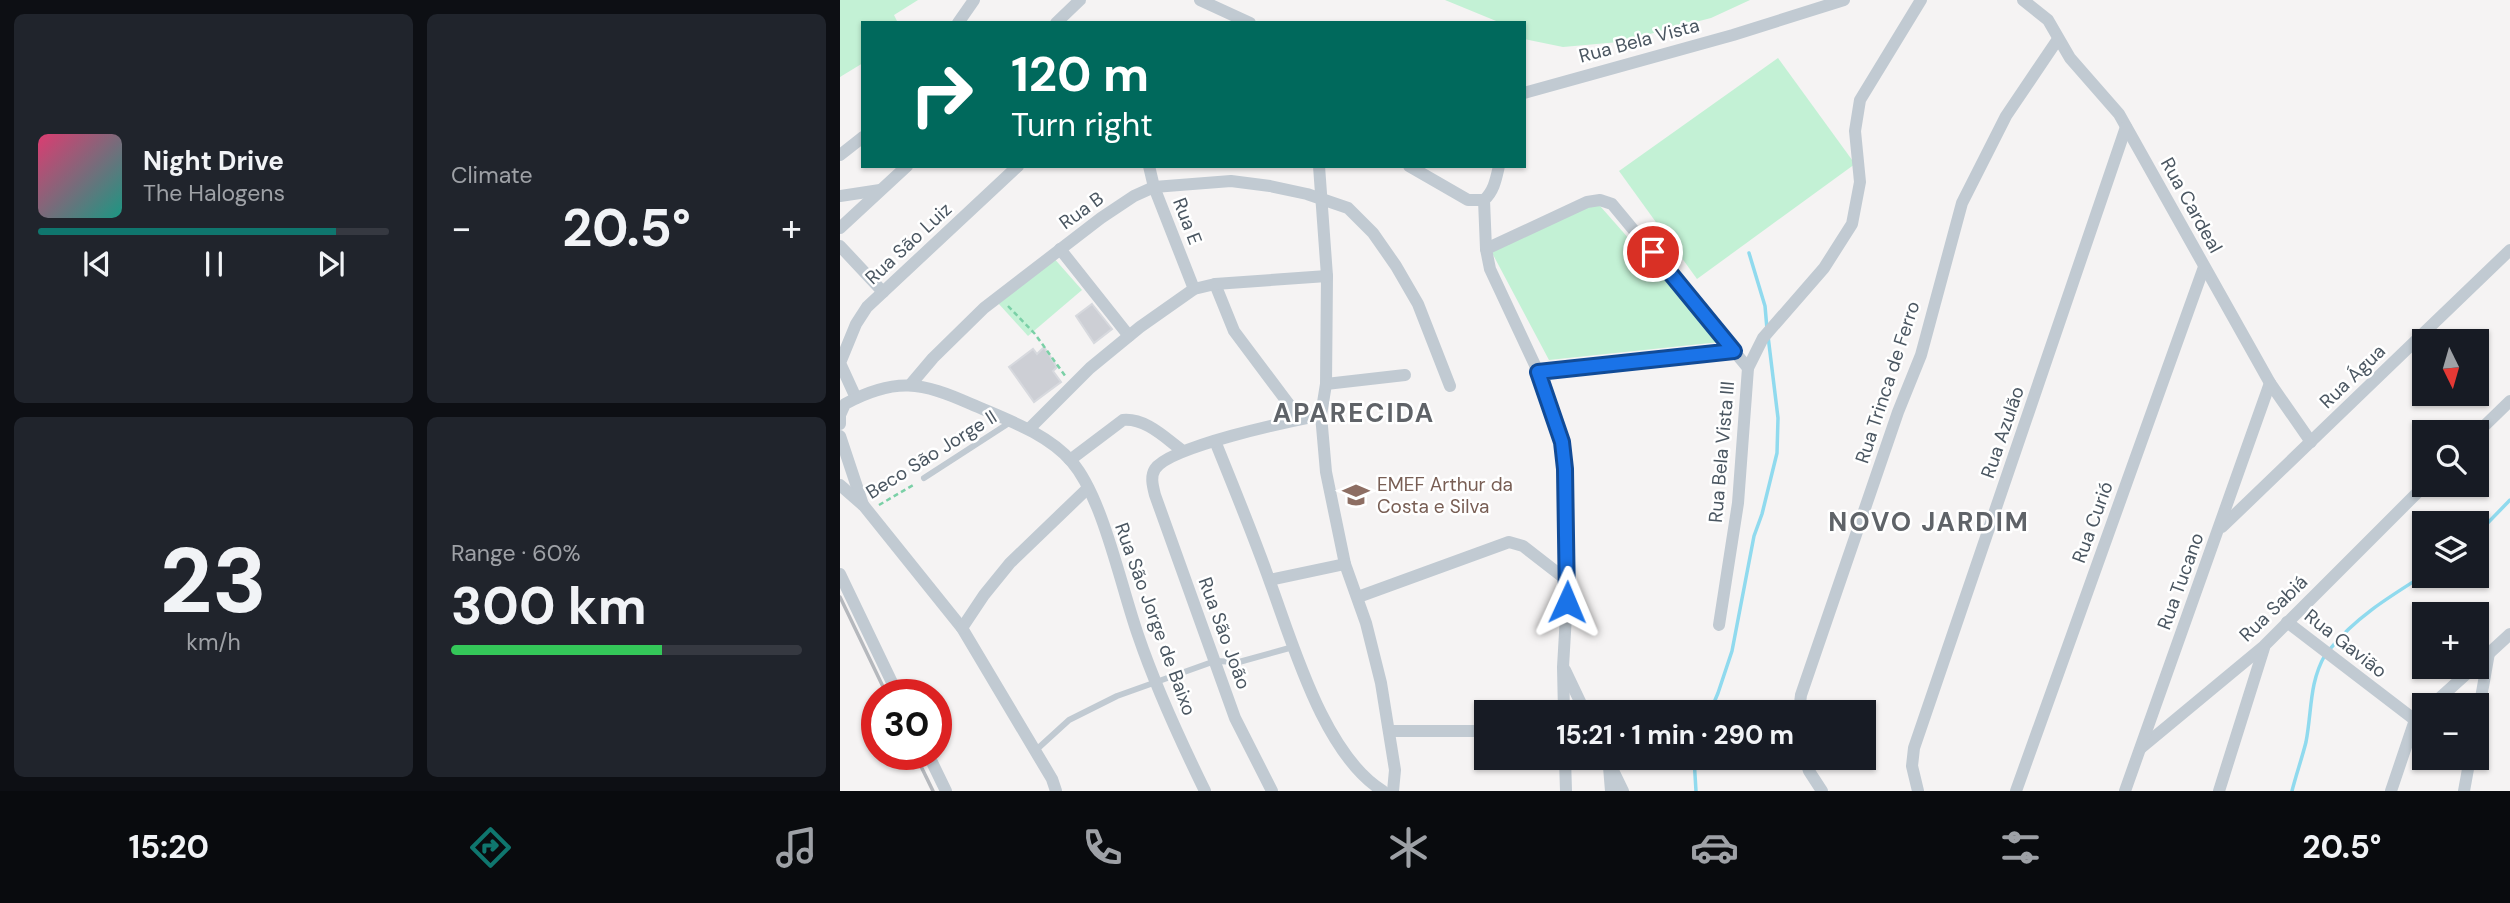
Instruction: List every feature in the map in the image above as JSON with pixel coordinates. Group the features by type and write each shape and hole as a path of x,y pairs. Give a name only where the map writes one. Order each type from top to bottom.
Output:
{"street":[{"path":"959,21 974,0"},
{"path":"1058,21 1080,0"},
{"path":"1200,0 1246,21"},
{"name":"Rua Bela Vista","path":"1526,92 1733,35 1844,0"},
{"name":"Rua Bela Vista III","path":"1719,625 1738,503 1748,368 1763,338 1824,268 1852,224 1860,182 1855,131 1860,100 1921,0"},
{"name":"Rua Cardeal","path":"2023,0 2042,13 2070,58 2110,102 2270,383 2311,442"},
{"name":"Rua Trinca de Ferro","path":"1800,700 1898,412 1921,355 1962,203 2007,116 2057,39"},
{"name":"Rua Azulão","path":"1918,791 1912,766 1914,748 2126,127"},
{"path":"840,155 861,139"},
{"path":"840,228 905,168"},
{"name":"Rua São Luiz","path":"856,398 840,363 856,324 867,307 1016,168"},
{"name":"Rua E","path":"1149,168 1154,187 1194,289"},
{"path":"1319,168 1327,276 1326,384 1321,415 1326,472 1345,564 1358,597 1381,683 1395,770 1392,791"},
{"path":"1412,168 1468,200 1484,200 1490,194 1499,168"},
{"name":"Rua B","path":"911,384 933,358 999,297 1101,218 1134,196 1154,187 1231,181 1270,186 1348,208 1373,233 1418,304 1450,386"},
{"path":"840,196 880,190"},
{"path":"1484,200 1486,249 1490,268 1538,372 1562,442 1568,581 1564,700"},
{"path":"1486,249 1587,202 1600,200 1612,204 1748,368"},
{"path":"840,246 883,292"},
{"path":"1060,249 1129,336"},
{"name":"Rua Água","path":"2220,529 2510,250"},
{"name":"Rua Curió","path":"2016,791 2204,267"},
{"path":"1030,429 1072,385 1129,336 1194,289 1215,284 1327,276"},
{"path":"1215,284 1234,331 1300,419"},
{"path":"1538,372 1734,351"},
{"path":"1326,384 1405,375"},
{"name":"Rua Tucano","path":"2125,791 2270,383"},
{"path":"840,424 845,404 895,386 911,384"},
{"name":"Rua São Jorge de Baixo","path":"911,384 932,388 1030,429 1070,460 1088,488 1098,511 1134,624 1177,733 1205,791"},
{"path":"2489,421 2510,401"},
{"path":"1070,460 1124,420 1133,419 1143,423 1183,451 1321,415"},
{"path":"840,436 865,509"},
{"path":"1215,441 1270,580 1293,647 1330,729 1368,782 1383,791"},
{"name":"Rua São João","path":"1183,451 1156,468 1152,484 1236,718 1272,791"},
{"path":"840,485 865,509 962,628 1056,791"},
{"path":"962,628 1010,563 1088,488"},
{"name":"Rua Sabiá","path":"2140,749 2264,646 2413,497"},
{"path":"1358,597 1509,542 1523,546 1568,581"},
{"path":"1270,580 1345,564"},
{"path":"840,574 890,679"},
{"name":"Rua Gavião","path":"2287,622 2412,711"},
{"path":"2489,653 2510,634"},
{"path":"2219,791 2264,646"},
{"path":"1563,667 1579,700"},
{"path":"2445,693 2461,679"},
{"path":"1390,731 1474,732"},
{"path":"2391,791 2412,735"},
{"path":"936,770 946,791"},
{"path":"1565,770 1566,791"},
{"path":"1608,770 1611,791"},
{"path":"1612,770 1623,791"},
{"path":"1809,770 1822,791"},
{"path":"2465,791 2468,770"}],"lane":[{"name":"Beco São Jorge II","path":"924,478 1011,421"},
{"path":"1035,751 1069,720 1156,681 1215,661 1239,662 1293,647"}],"path":[{"path":"999,297 1035,334 1072,385"},
{"name":"Beco São Jorge II","path":"865,509 924,478"}],"green space":[{"path":"840,0 918,0 894,15 897,21 861,21 861,64 840,77"},
{"path":"1445,0 1750,0 1711,18 1619,42 1563,47 1526,39 1526,21 1496,21"},
{"path":"1778,58 1855,164 1697,279 1619,171"},
{"path":"1593,198 1720,342 1549,360 1490,249"},
{"path":"1052,256 1082,290 1028,336 998,303"}],"building":[{"path":"1092,304 1112,329 1094,343 1076,316"},
{"path":"1044,347 1057,367 1053,371 1061,382 1034,402 1009,367 1033,349 1037,354"}],"waterway":[{"path":"1749,253 1765,306 1767,329"},
{"path":"1715,700 1732,651 1754,536 1777,453 1778,418 1768,336"},
{"path":"2489,522 2510,500"},
{"path":"2330,649 2362,617 2412,583"},
{"path":"2292,791 2306,742 2316,676 2325,655"},
{"path":"1695,770 1696,791"}],"railway":[{"path":"840,597 879,679"},
{"path":"923,770 933,791"}],"place":[{"name":"EMEF Arthur da Costa e Silva","path":"1356,495"}],"district":[{"name":"APARECIDA","path":"1354,413"},
{"name":"NOVO JARDIM","path":"1929,522"}],"route":[{"path":"1567,602 1565,469 1562,442 1538,372 1734,351 1653,252"}]}
